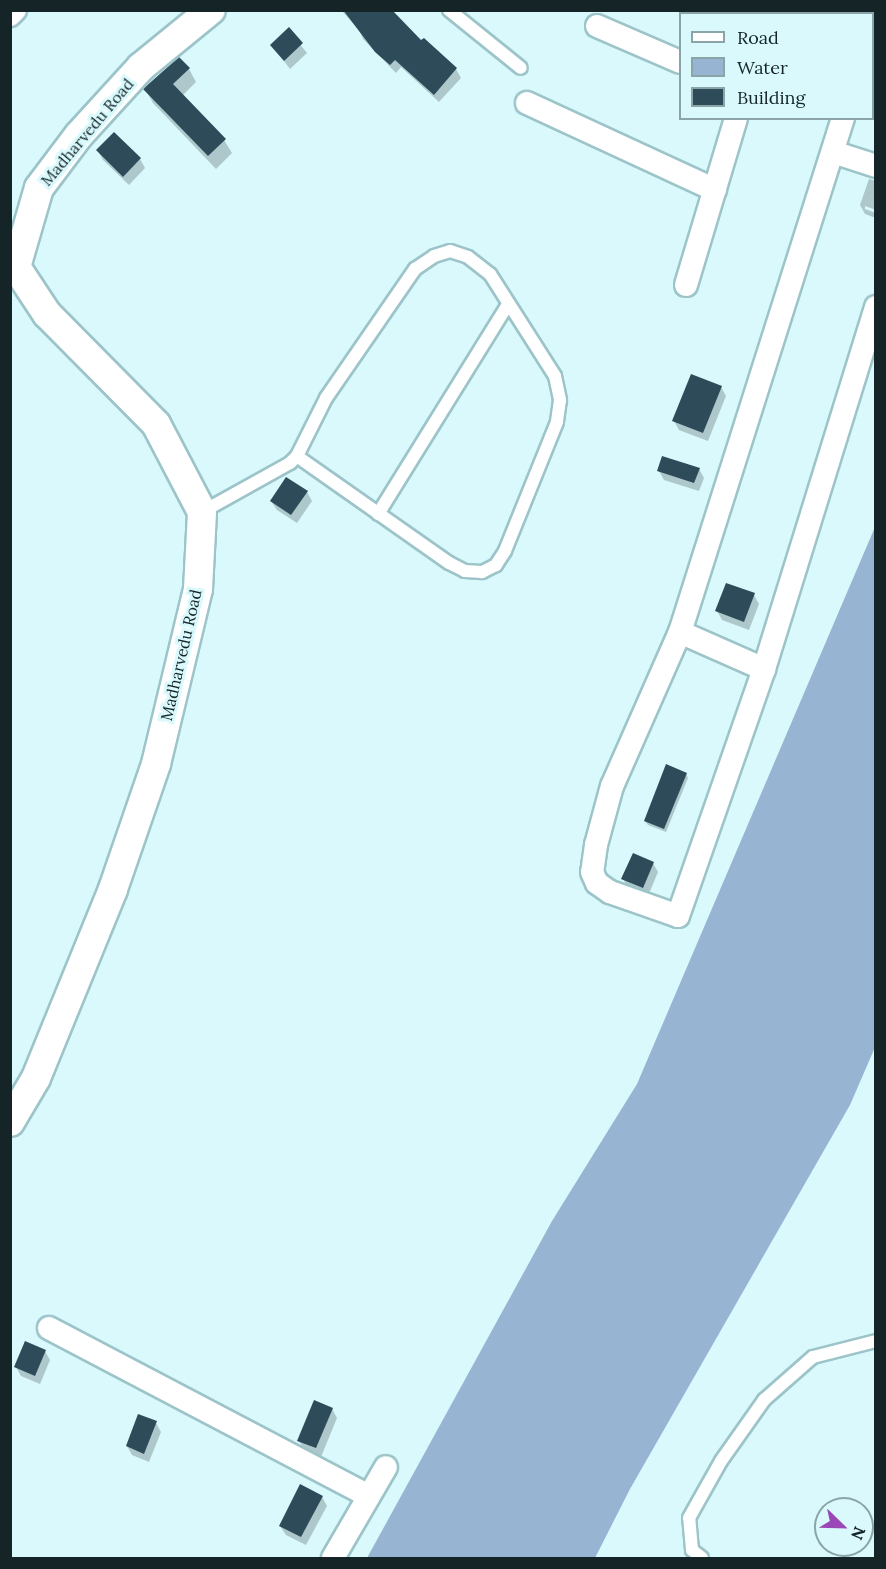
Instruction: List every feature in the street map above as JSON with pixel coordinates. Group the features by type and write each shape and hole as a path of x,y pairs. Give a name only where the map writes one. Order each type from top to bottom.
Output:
{"street":[{"path":"10,15 15,10"},
{"name":"Madharvedu Road","path":"10,1122 36,1078 113,889 156,764 198,589 202,512 156,424 47,314 13,265 39,188 79,135 141,67 212,10"},
{"path":"597,26 679,61"},
{"path":"527,103 715,190"},
{"path":"686,285 735,120"},
{"path":"842,120 680,632 612,786 596,845 592,872 597,883 610,892 678,916 764,669 876,307"},
{"path":"833,152 876,166"},
{"path":"680,632 764,669"},
{"path":"49,1328 369,1496"},
{"path":"333,1558 386,1467"}],"lane":[{"path":"449,10 521,68"},
{"path":"202,512 290,463 297,456 326,398 416,268 434,256 450,251 468,257 490,274 555,376 560,400 556,422 505,550 496,565 482,572 465,571 449,563 297,456"},
{"path":"378,514 508,304"},
{"path":"702,1558 692,1550 689,1518 722,1461 764,1400 813,1357 876,1341"}],"water":[{"path":"875,527 876,1045 850,1105 630,1489 595,1558 367,1558 552,1221 637,1084"}],"building":[{"path":"343,10 392,10 421,40 424,38 457,68 434,95 395,60 390,65 375,52"},
{"path":"289,27 303,43 284,61 270,45"},
{"path":"179,57 190,68 173,84 226,139 208,156 143,89"},
{"path":"114,132 141,158 123,177 96,150"},
{"path":"691,374 722,386 703,433 672,421"},
{"path":"662,456 700,468 694,483 657,471"},
{"path":"286,477 308,491 291,515 270,501"},
{"path":"726,583 755,593 744,622 715,611"},
{"path":"666,764 687,773 664,829 644,821"},
{"path":"633,853 654,862 643,888 621,879"},
{"path":"25,1341 46,1350 35,1376 14,1367"},
{"path":"314,1400 333,1408 316,1448 297,1441"},
{"path":"138,1414 157,1421 144,1454 126,1446"},
{"path":"300,1484 323,1496 301,1537 279,1526"}]}
